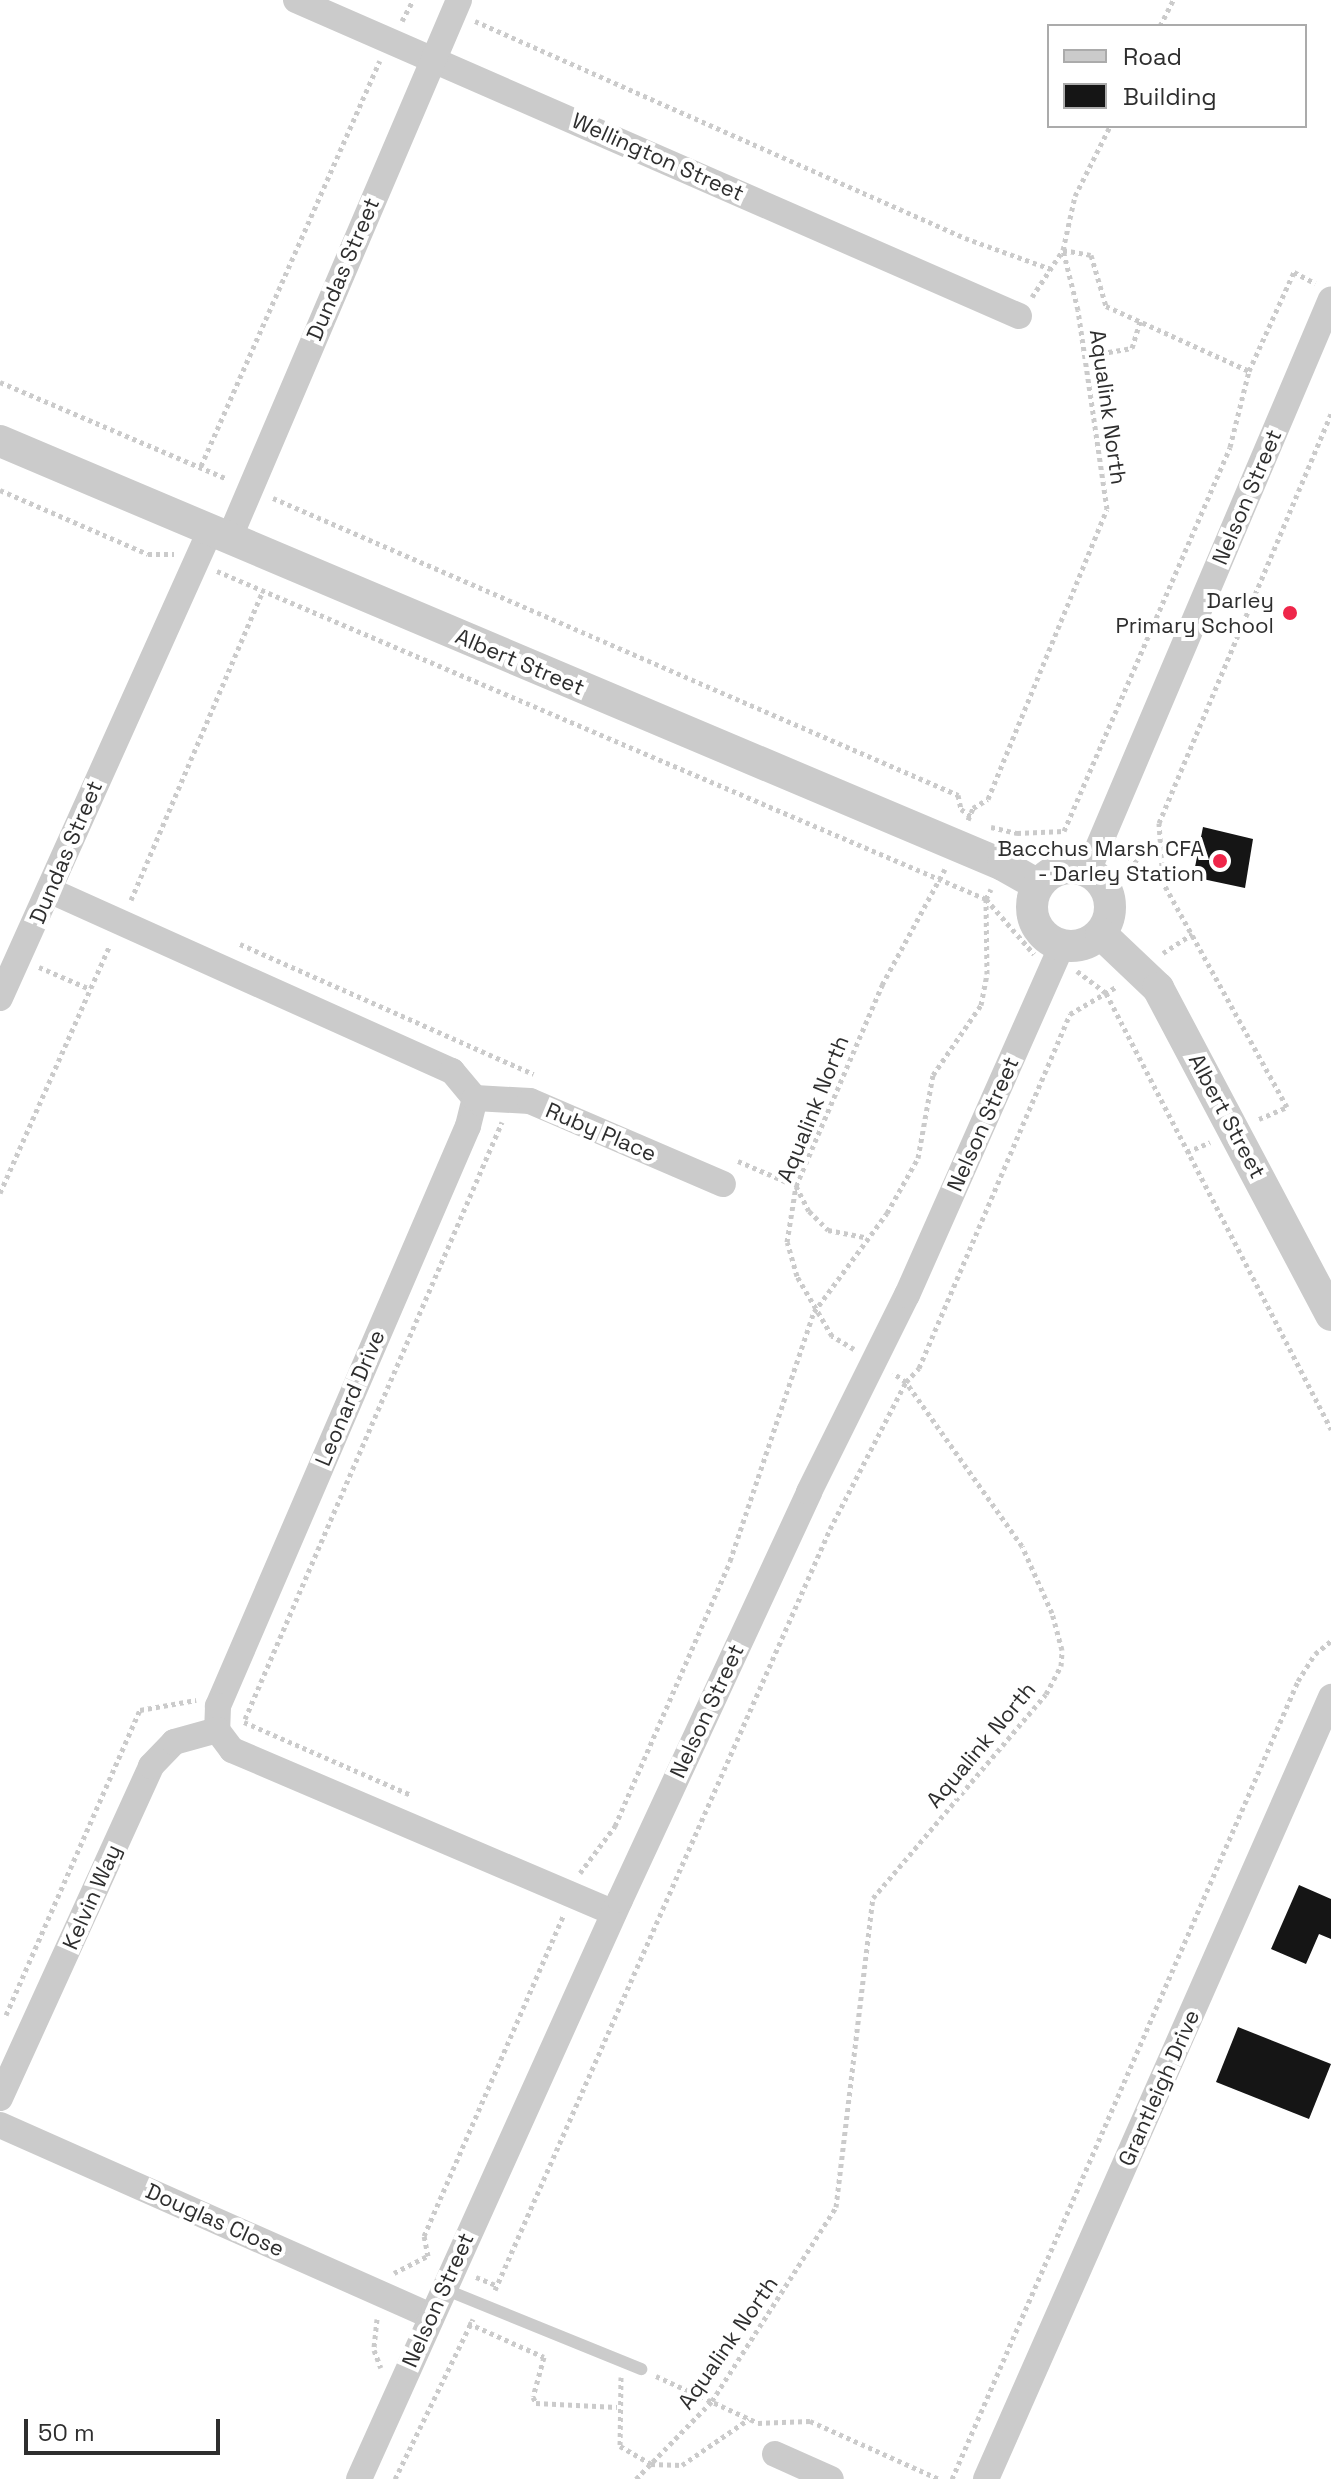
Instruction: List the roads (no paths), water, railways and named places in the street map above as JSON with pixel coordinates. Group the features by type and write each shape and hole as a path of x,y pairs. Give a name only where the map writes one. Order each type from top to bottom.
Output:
{"street":[{"name":"Wellington Street","path":"296,0 1019,316"},
{"name":"Dundas Street","path":"1,992 51,891 195,562 220,535 251,488 457,5"},
{"name":"Nelson Street","path":"1088,871 1331,299"},
{"name":"Albert Street","path":"0,441 1003,865 1038,885"},
{"path":"1060,869 1088,871 1109,897 1111,911 1101,934 1059,954 1034,922 1031,909 1038,885 1060,869"},
{"path":"51,891 452,1071 475,1098"},
{"name":"Albert Street","path":"1101,934 1158,988 1331,1315"},
{"name":"Nelson Street","path":"359,2479 614,1913 872,1360 907,1295 1059,954"},
{"name":"Ruby Place","path":"475,1098 530,1101 723,1184"},
{"name":"Leonard Drive","path":"217,1718 468,1126 475,1098"},
{"name":"Grantleigh Drive","path":"986,2479 1331,1697"},
{"path":"217,1718 232,1750 614,1913"},
{"name":"Kelvin Way","path":"0,2098 151,1766 174,1742 217,1718"},
{"name":"Douglas Close","path":"0,2125 431,2316"},
{"path":"775,2454 831,2479"}],"lane":[{"path":"443,2288 641,2369"}],"place":[{"name":"Darley Primary School","path":"1290,613"},
{"name":"Bacchus Marsh CFA - Darley Station","path":"1220,861"}]}
